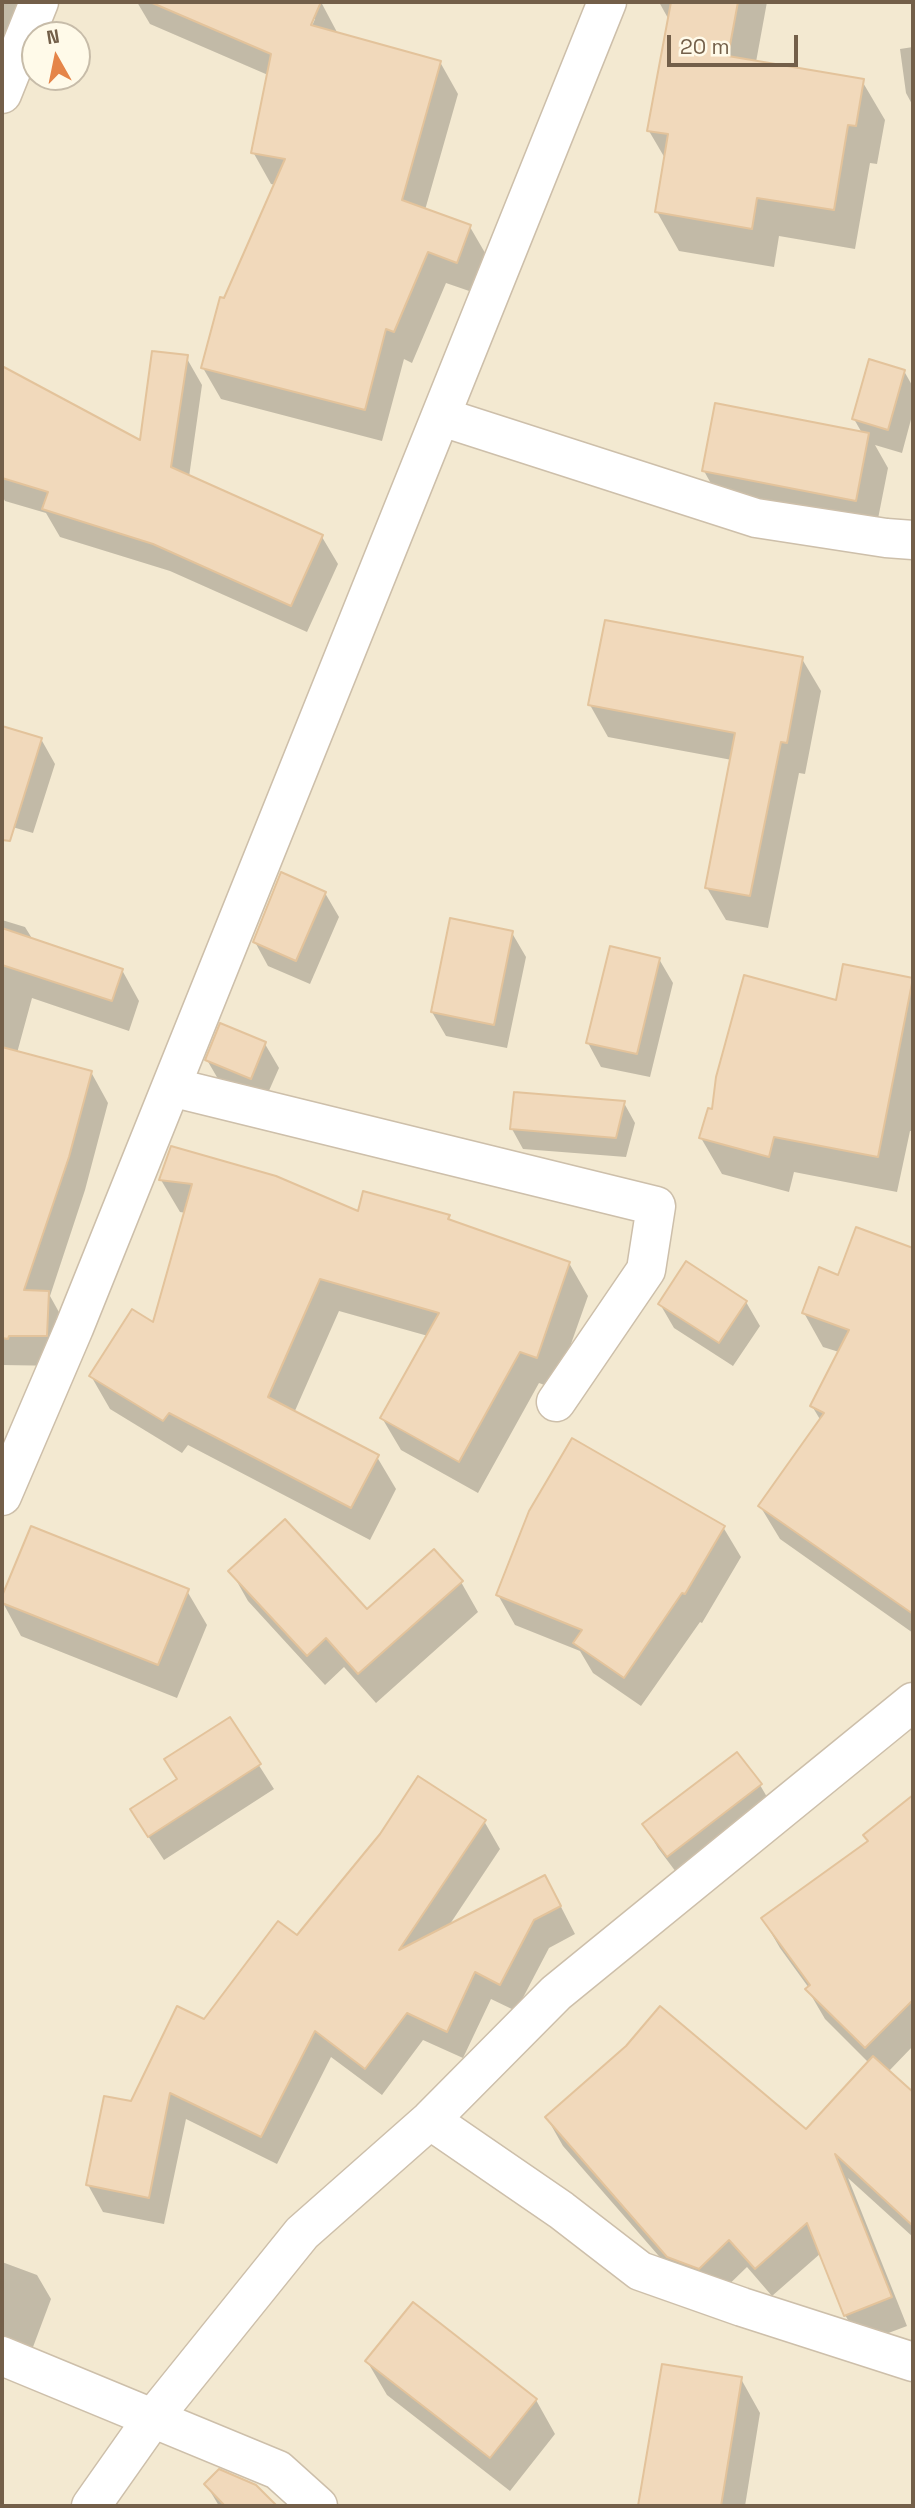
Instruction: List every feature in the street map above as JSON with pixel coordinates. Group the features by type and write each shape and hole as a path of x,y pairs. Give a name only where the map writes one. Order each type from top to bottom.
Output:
{"street":[{"path":"2,94 40,2"},
{"path":"2,1496 74,1328 607,2"},
{"path":"442,416 756,517 913,540"},
{"path":"171,1087 656,1206 646,1270 556,1402"},
{"path":"91,2506 153,2418 302,2233 429,2120 556,1993 913,1702"},
{"path":"429,2120 561,2210 640,2271 913,2362"},
{"path":"2,2356 278,2470 318,2506"}],"shaded area":[{"path":"2,2 913,2 913,2506 2,2506"}],"building":[{"path":"150,2 321,2 311,25 441,61 402,200 471,225 457,263 428,252 394,332 386,329 365,410 201,368 220,297 224,298 285,159 251,153 271,54"},
{"path":"671,2 738,2 728,56 864,79 856,126 848,125 834,210 757,198 752,229 655,212 668,134 647,131"},
{"path":"152,351 188,355 171,467 323,535 291,606 153,544 42,509 48,492 2,478 2,366 140,440"},
{"path":"869,359 905,370 888,430 852,419"},
{"path":"715,403 869,433 856,501 702,471"},
{"path":"605,620 803,657 787,743 781,742 750,896 705,888 735,733 588,705"},
{"path":"2,726 42,738 10,841 2,840"},
{"path":"281,872 326,892 296,961 253,942"},
{"path":"450,918 513,931 494,1025 431,1012"},
{"path":"2,928 123,969 112,1001 2,965"},
{"path":"610,946 660,958 637,1054 586,1043"},
{"path":"843,964 913,978 878,1157 774,1137 769,1157 699,1138 708,1108 712,1109 716,1077 744,975 836,1000"},
{"path":"220,1023 266,1042 251,1079 205,1060"},
{"path":"2,1047 92,1071 69,1157 24,1290 49,1291 47,1336 2,1338"},
{"path":"514,1092 625,1101 616,1138 510,1129"},
{"path":"171,1146 276,1176 358,1211 363,1191 450,1215 448,1219 570,1262 537,1358 520,1352 459,1462 380,1418 439,1313 320,1279 268,1397 379,1455 351,1508 169,1413 163,1421 89,1376 132,1309 153,1322 192,1184 159,1180"},
{"path":"856,1227 913,1248 913,1614 758,1506 824,1413 810,1406 849,1330 802,1313 819,1267 838,1275"},
{"path":"686,1261 747,1301 719,1343 658,1304"},
{"path":"572,1438 725,1526 685,1594 682,1593 624,1678 573,1643 582,1630 496,1595 529,1511"},
{"path":"285,1519 367,1609 434,1549 463,1581 358,1674 326,1638 307,1656 228,1571"},
{"path":"31,1526 189,1589 158,1665 2,1603 2,1596"},
{"path":"230,1717 261,1764 148,1837 130,1809 177,1779 164,1759"},
{"path":"737,1752 762,1784 667,1857 642,1824"},
{"path":"418,1776 486,1820 399,1950 545,1875 561,1906 534,1920 500,1985 475,1972 447,2032 407,2013 365,2069 315,2031 261,2137 170,2093 149,2198 86,2185 104,2096 131,2101 177,2006 204,2019 278,1921 297,1935 380,1834"},
{"path":"913,1795 913,2000 865,2048 805,1989 810,1985 761,1918 868,1841 863,1835"},
{"path":"660,2006 806,2129 873,2056 913,2092 913,2226 835,2154 892,2297 844,2316 807,2223 755,2269 729,2240 699,2269 667,2257 545,2117 626,2046"},
{"path":"413,2302 537,2399 490,2458 365,2361"},
{"path":"662,2364 742,2377 721,2506 638,2506"},
{"path":"219,2469 256,2485 277,2506 225,2506 204,2484"}]}
